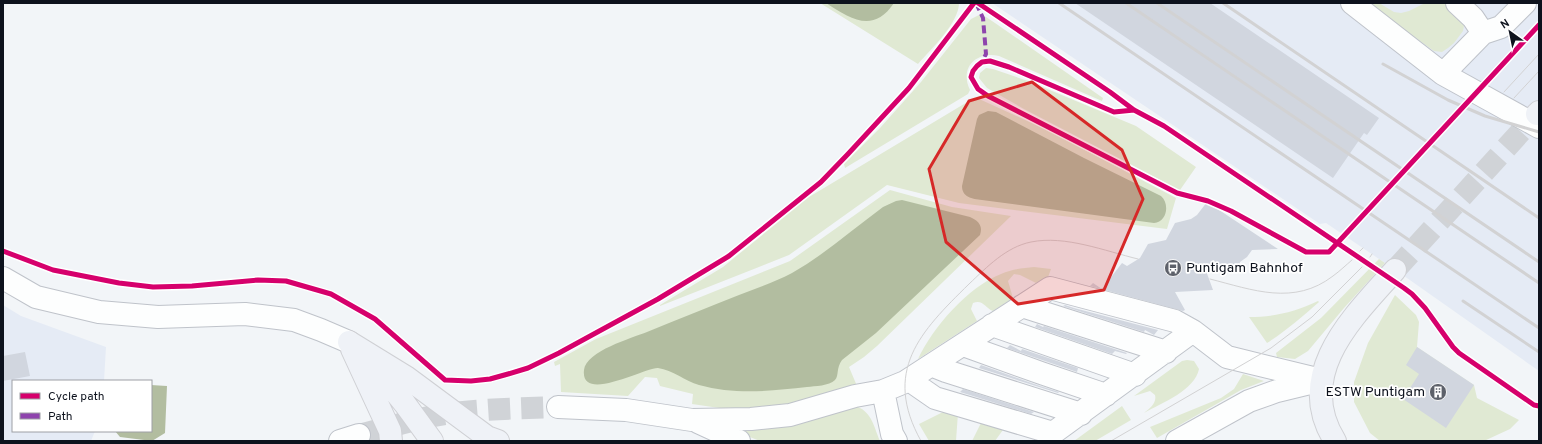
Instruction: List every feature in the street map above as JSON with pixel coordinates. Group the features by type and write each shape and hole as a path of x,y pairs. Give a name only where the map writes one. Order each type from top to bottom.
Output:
{"main road":[{"path":"1335,441 1327,426 1322,410 1320,395 1321,380 1328,359 1350,323 1367,301 1395,270"},
{"path":"348,342 390,431 391,441"},
{"path":"348,342 375,366 406,404 432,441"},
{"path":"348,342 406,377 487,437 498,441"}],"street":[{"path":"1352,3 1443,74 1538,118"},
{"path":"1457,3 1473,18 1484,33"},
{"path":"1443,74 1484,33 1501,27 1525,3"},
{"path":"3,278 36,297 99,312 158,317 245,314 294,320 348,342"},
{"path":"558,407 626,410 692,420 751,419 790,415 855,396 883,391 909,380 1050,288 1175,321 1193,331 1227,357 1321,380"},
{"path":"1022,306 1166,352"},
{"path":"992,325 1135,375"},
{"path":"909,380 935,398 1053,433 1135,375 1193,331"},
{"path":"963,345 1106,395"},
{"path":"931,365 1081,414"},
{"path":"1177,441 1249,401 1277,391 1321,380"},
{"path":"883,391 892,434 896,441"},
{"path":"692,420 739,441"}],"highlighted area":[{"path":"1032,82 1122,150 1143,199 1104,290 1018,304 946,242 929,169 969,101"}],"shaded area":[{"path":"820,3 959,3 958,11 949,27 918,64"},
{"path":"826,3 894,3 886,13 878,18 870,21 862,21 844,14"},
{"path":"992,3 1539,3 1539,371 1326,223 1320,224"},
{"path":"1366,3 1379,3 1394,12 1401,13 1409,11 1425,3 1446,4 1463,20 1463,31 1448,48 1442,52 1434,51"},
{"path":"979,15 986,17 995,23 1103,98 1102,101 999,56 984,56 977,58 972,62 969,68 967,82 970,90 968,94 845,168 844,164 880,128 921,82 971,19"},
{"path":"986,68 1028,81 1136,126 1196,167 1180,190 1024,109 987,88 979,78 980,73"},
{"path":"977,98 1047,130 1176,198 1167,229 959,203 887,185 789,255 660,306 723,267 809,197 969,101"},
{"path":"988,111 996,112 1161,196 1166,203 1166,212 1164,216 1158,222 1154,223 978,200 968,197 962,190 962,186 977,119 979,115"},
{"path":"890,190 952,207 1011,216 877,346 849,367 857,386 801,404 733,410 692,404 693,394 660,386 657,378 645,377 628,396 561,392 560,364 555,366 554,362 596,339 790,261"},
{"path":"902,200 970,217 980,224 980,235 876,333 842,360 836,378 832,382 822,385 780,390 726,390 699,385 669,371 658,368 602,384 592,384 586,380 584,370 587,363 601,351 766,285 792,273 816,258 883,207"},
{"path":"1379,259 1385,263 1344,308 1308,351 1295,359 1277,357 1276,353 1321,318"},
{"path":"1034,267 1051,269 1047,280 1041,280 1036,283 1020,275 1014,274 1008,281 1013,298 993,311 982,303 973,303 971,309 977,321 918,359 942,321 976,288 1005,272"},
{"path":"1395,295 1416,315 1419,322 1417,347 1474,385 1477,398 1519,420 1510,429 1484,441 1380,441 1370,433 1354,402 1354,382 1368,343"},
{"path":"1318,301 1319,302 1294,324 1267,343 1249,317 1284,313"},
{"path":"3,305 21,316 106,347 104,380 12,380 12,432 95,432 91,441 3,441"},
{"path":"1182,361 1194,361 1199,369 1196,377 1185,390 1144,413 1154,403 1155,395 1150,391 1134,396"},
{"path":"1243,374 1264,381 1241,390 1157,438 1150,427 1221,398 1234,389"},
{"path":"152,385 167,386 165,433 152,441 120,437 116,432 152,432"},
{"path":"1122,406 1131,420 1095,441 1074,441"},
{"path":"858,407 870,417 880,441 760,441 737,432 736,428"},
{"path":"943,412 958,413 956,441 929,441 919,424"},
{"path":"983,419 1005,427 995,441 972,441"}],"building":[{"path":"1075,3 1210,3 1379,118 1367,135 1364,133 1333,178"},
{"path":"1207,202 1278,249 1252,250 1247,257 1240,262 1239,270 1205,268 1213,290 1175,292 1185,310 1183,311 1090,286 1093,283 1102,289 1122,263 1127,266 1140,258 1148,244 1166,240 1175,223 1191,219 1197,215"},
{"path":"1065,305 1158,330 1154,335 1145,330 1144,332 1063,306"},
{"path":"1037,324 1127,353 1115,351 1112,354 1035,327"},
{"path":"1010,345 1021,351 1022,349 1078,368 1077,372 1007,348"},
{"name":"ESTW Puntigam","path":"1417,347 1474,385 1446,428 1403,399 1419,374 1406,365"},
{"path":"25,352 30,376 3,381 3,356"},
{"path":"981,365 1059,392 1058,393 979,368"},
{"path":"963,389 1034,412 1031,414 960,392"}],"tunnel":[{"path":"1395,270 1537,114"},
{"path":"359,435 417,420 453,413 558,407"}],"tram line":[{"path":"1504,92 1539,54"},
{"path":"1514,98 1539,71"},
{"path":"921,441 910,416 905,394 906,373 912,354 922,336 935,319 997,258 1013,248 1031,242 1044,240 1071,242 1138,259"},
{"path":"1360,251 1363,248"},
{"path":"1210,279 1258,291 1273,293 1303,291 1318,285 1336,274 1352,260"},
{"path":"1111,441 1271,348 1312,317 1362,267"}],"railway":[{"path":"1059,3 1539,328"},
{"path":"1126,3 1539,283"},
{"path":"1157,3 1539,262"},
{"path":"1223,3 1539,218"},
{"path":"1383,64 1448,100 1485,116 1539,132"},
{"path":"1463,301 1539,352"}],"marked path":[{"path":"976,3 983,18 986,54 982,62"}],"cycle path":[{"path":"3,251 53,270 119,283 153,287 192,286 258,280 286,281 331,294 375,319 445,380 471,381 490,379 528,368 559,353 658,299 729,256 821,182 909,88 974,3"},
{"path":"978,3 1110,92 1134,110 1164,126 1404,288 1425,308 1459,353 1534,405 1539,406"},
{"path":"1134,110 1114,112 1009,67 990,61 982,62 977,66 971,77 978,89 988,96 1177,193 1208,201 1231,211 1306,252 1329,252 1539,25"}],"place":[{"name":"Puntigam Bahnhof","path":"1173,268"},
{"name":"ESTW Puntigam","path":"1438,392"}]}
